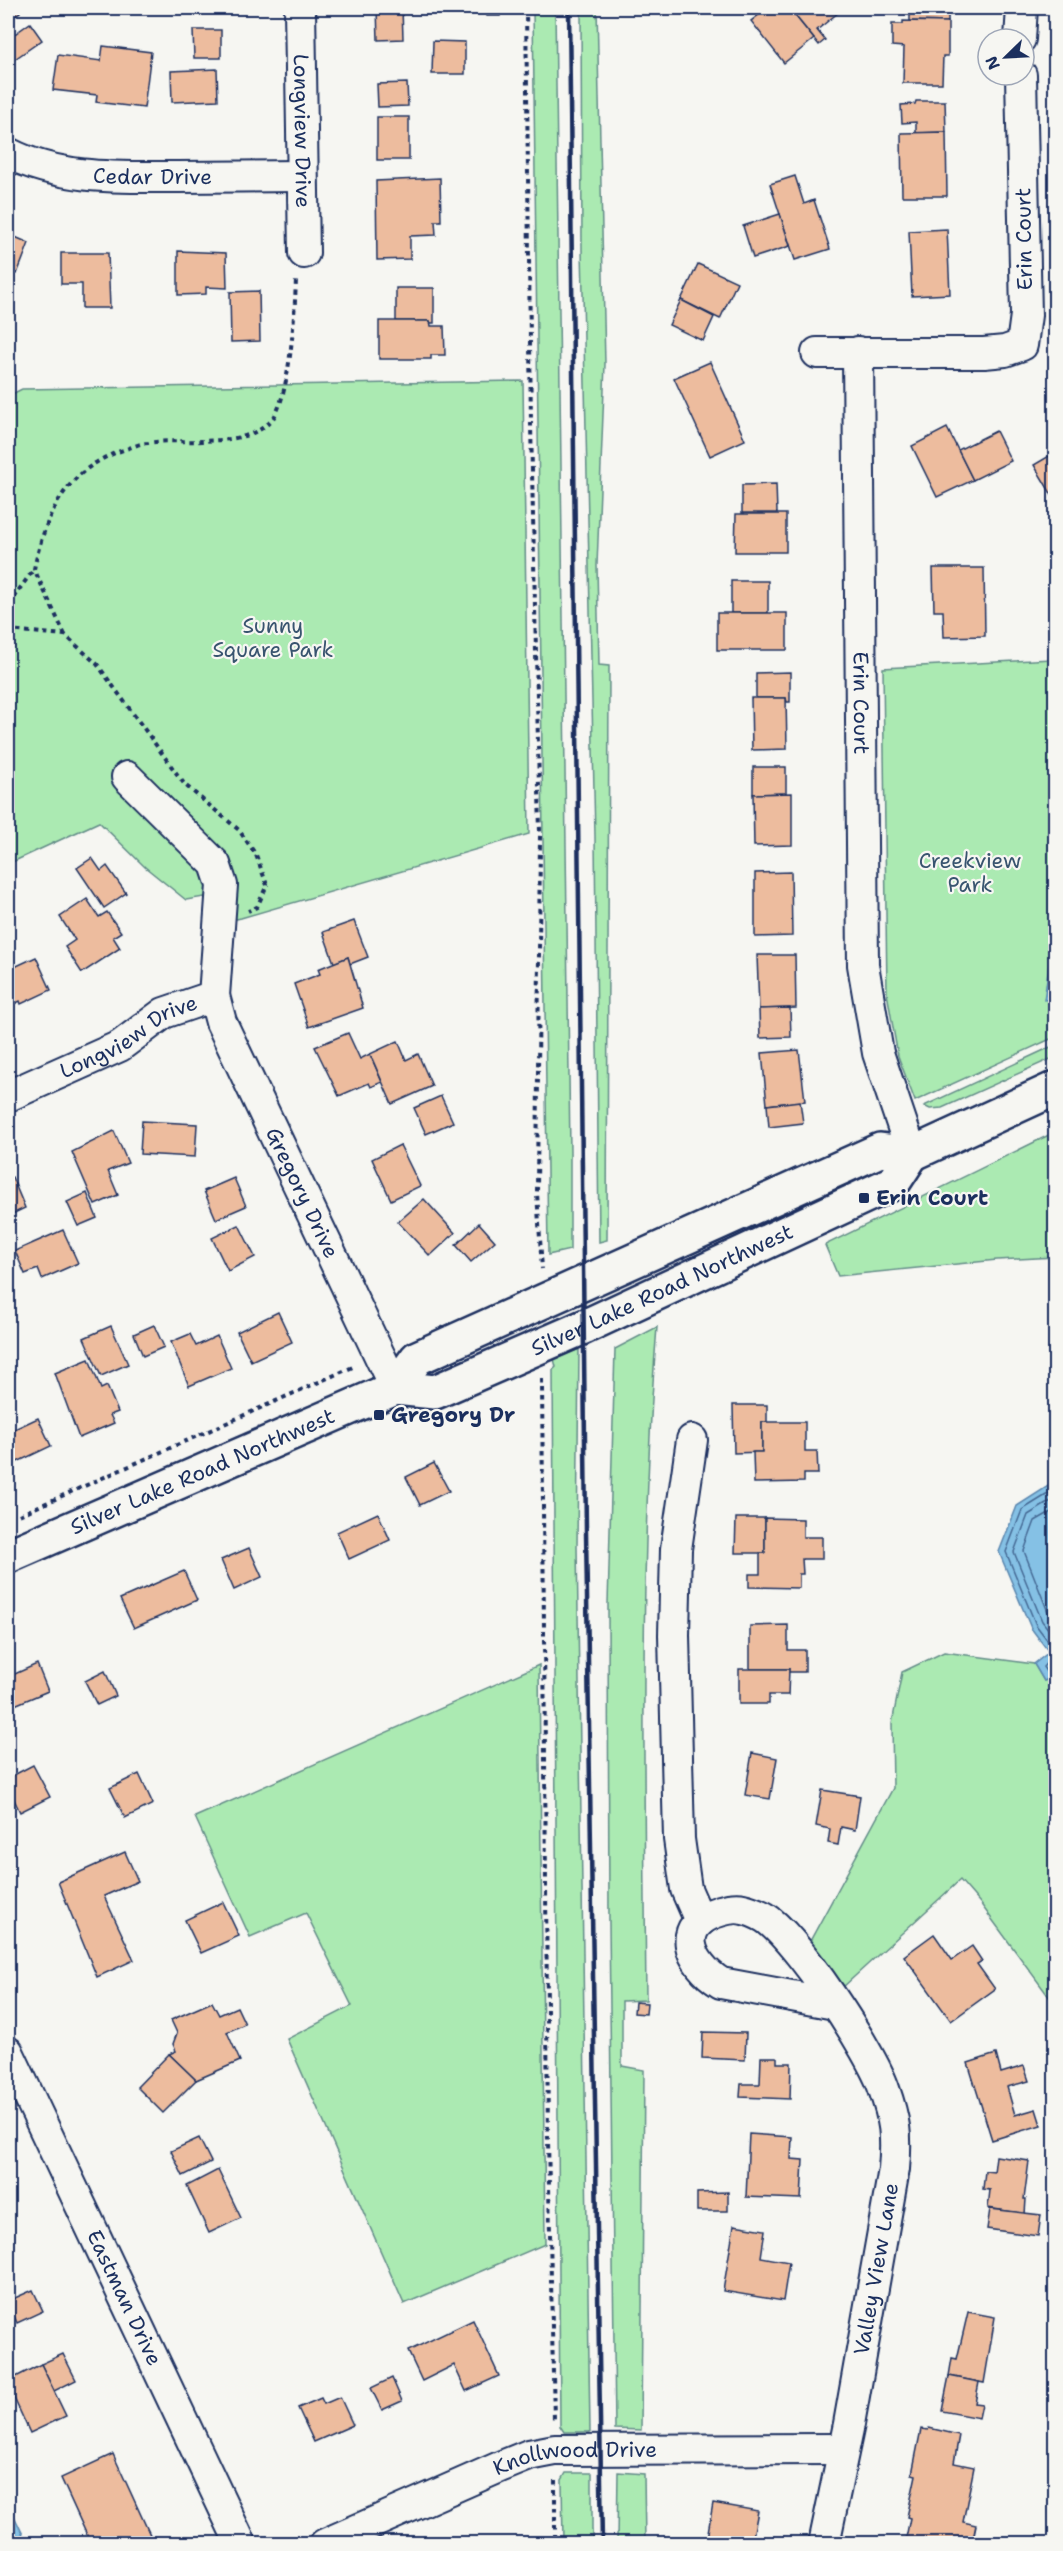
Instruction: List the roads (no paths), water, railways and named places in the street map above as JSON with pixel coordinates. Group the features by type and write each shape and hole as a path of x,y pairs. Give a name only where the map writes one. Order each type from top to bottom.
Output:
{"main road":[{"path":"912,1154 1056,1088"},
{"name":"Silver Lake Road Northwest","path":"8,1556 395,1388 417,1358 880,1150 912,1154"}],"street":[{"name":"Longview Drive","path":"300,8 304,254"},
{"path":"1021,27 1022,8"},
{"name":"Erin Court","path":"817,353 984,353 1005,351 1022,345 1026,315 1021,87"},
{"name":"Cedar Drive","path":"8,153 27,164 72,174 114,177 301,176"},
{"name":"Erin Court","path":"858,352 863,965 878,1053 912,1154"},
{"name":"Longview Drive","path":"8,1096 120,1046 164,1013 214,996 222,885 215,864 127,777"},
{"name":"Gregory Drive","path":"214,996 221,1022 395,1388"},
{"path":"692,1440 676,1549 674,1635 679,1839 686,1889 700,1921 693,1929 690,1941 696,1960 706,1974 721,1983 835,2004"},
{"name":"Valley View Lane","path":"700,1921 712,1913 741,1908 765,1918 797,1949 867,2053 880,2078 897,2138 892,2181 824,2544"},
{"name":"Eastman Drive","path":"8,2052 241,2544"},
{"name":"Knollwood Drive","path":"325,2544 502,2466 529,2455 555,2450 843,2449"}],"water":[{"path":"1055,935 1055,999 1044,1000 1051,950"},
{"path":"1055,1478 1055,1676 1044,1681 1034,1664 1049,1652 1031,1628 999,1552 1017,1506 1050,1485"},
{"path":"8,2510 14,2516 27,2543 8,2543"}],"railway":[{"path":"569,8 586,1532 602,2544"}],"place":[{"name":"Erin Court","path":"864,1198"},
{"name":"Gregory Dr","path":"379,1415"}],"park label":[{"name":"Sunny Square Park","path":"273,638"},
{"name":"Creekview Park","path":"970,873"}]}
